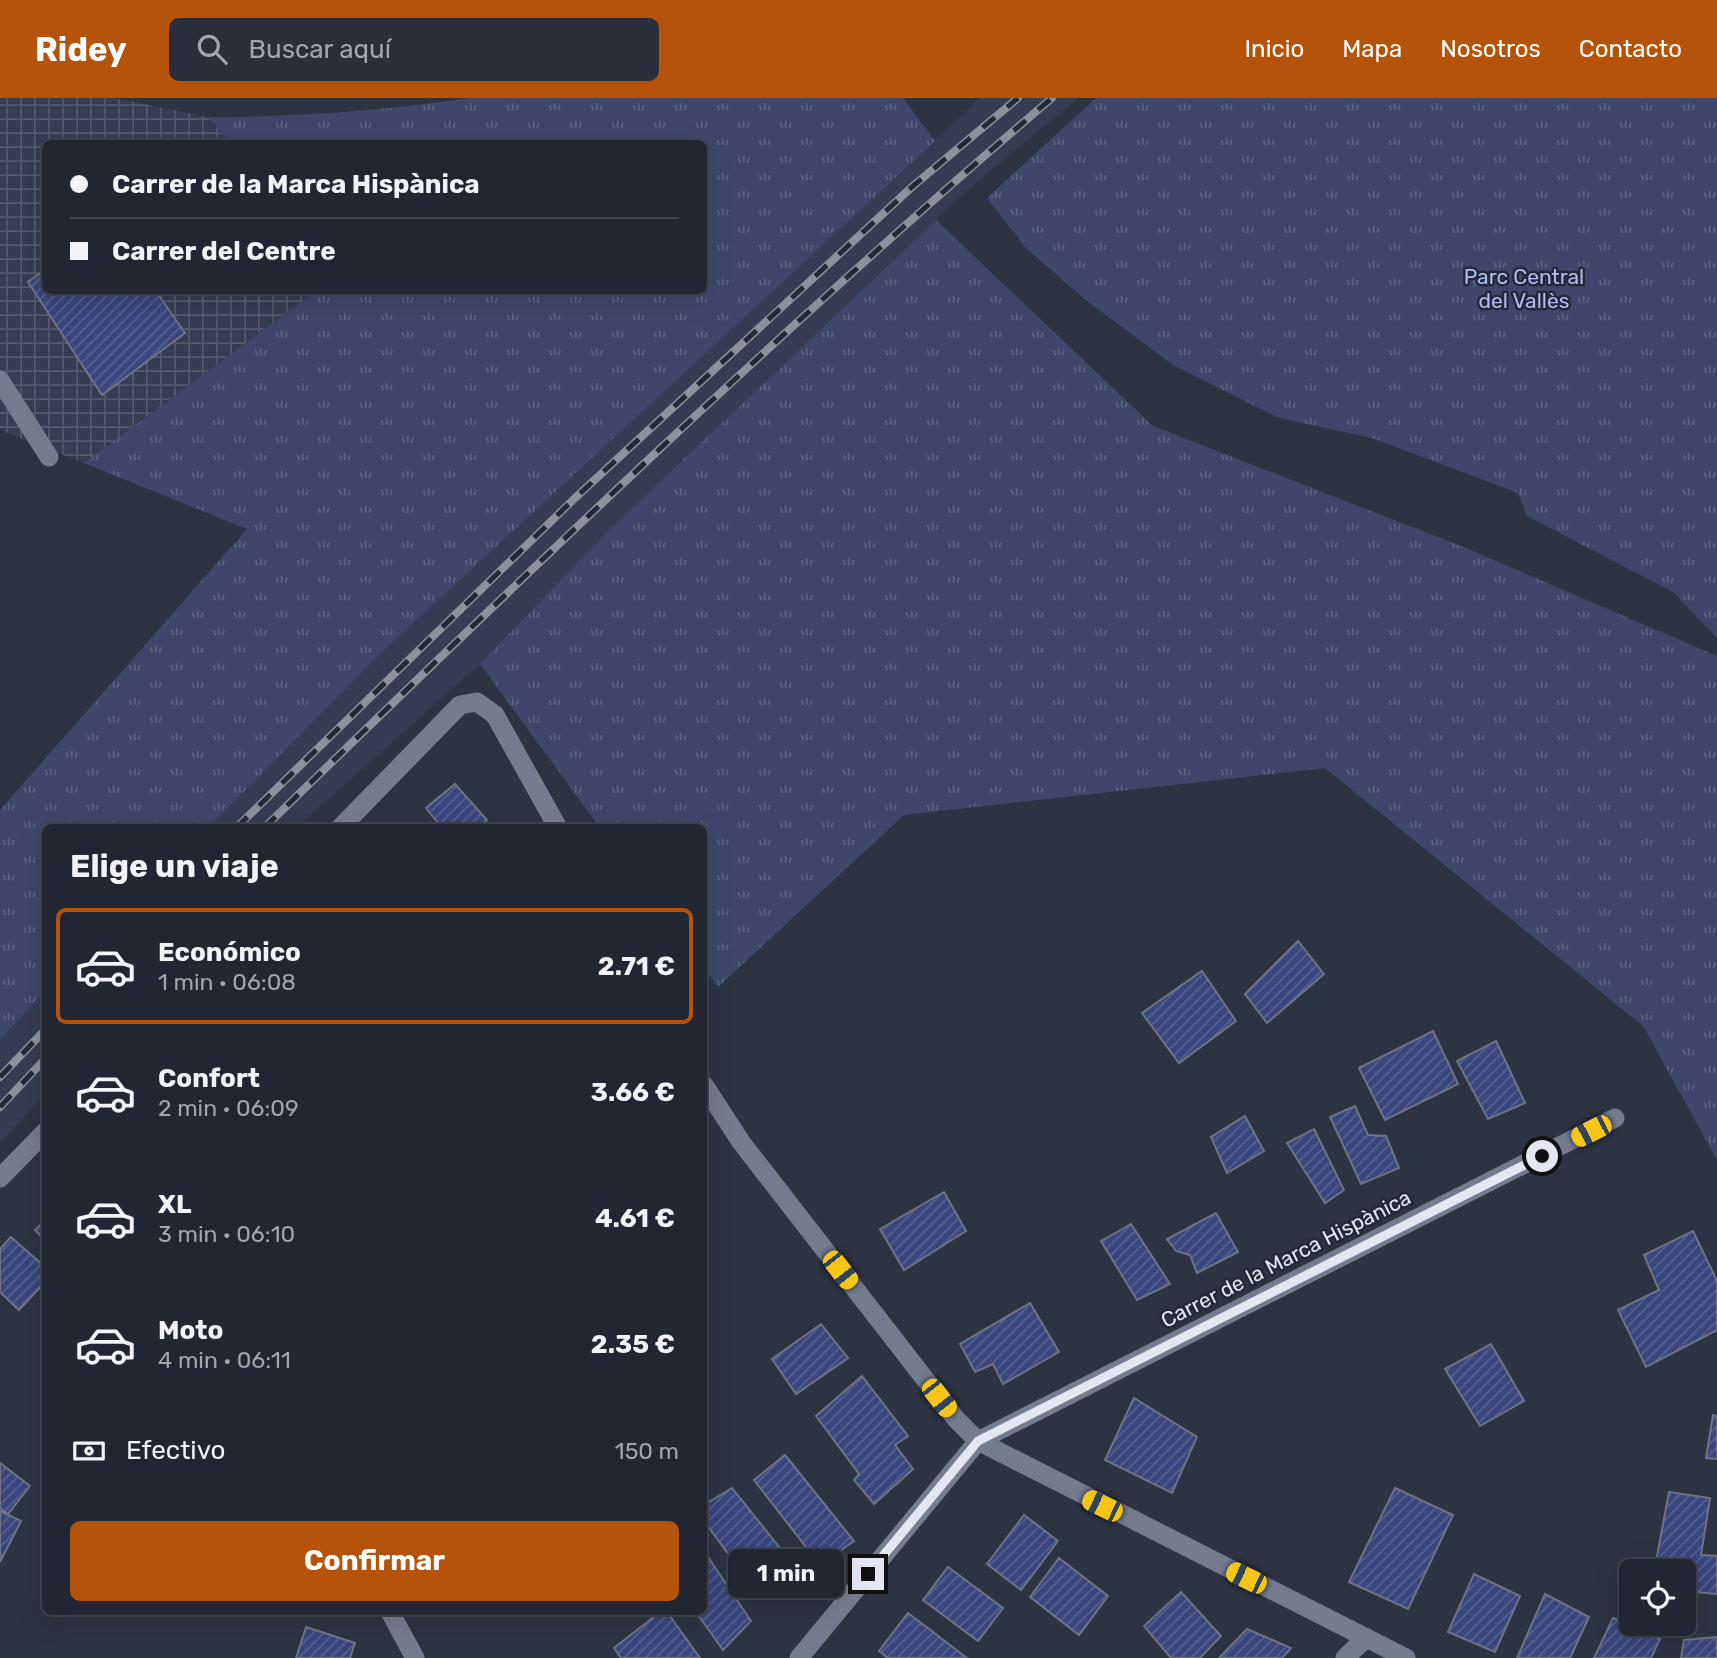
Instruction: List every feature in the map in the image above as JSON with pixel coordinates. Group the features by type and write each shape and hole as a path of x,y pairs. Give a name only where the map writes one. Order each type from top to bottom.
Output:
{"street":[{"path":"0,380 50,457"},
{"path":"344,824 460,705 477,702 495,715 556,824"},
{"path":"707,1090 741,1142 956,1419 978,1441 1406,1658"},
{"name":"Carrer de la Marca Hispànica","path":"978,1441 1615,1118"},
{"path":"0,1178 42,1135"},
{"path":"799,1658 978,1441"},
{"path":"392,1615 415,1658"},
{"path":"1345,1658 1366,1638"}],"shaded area":[{"path":"0,98 115,98 208,117 227,140 42,140 42,294 312,294 84,463 0,430"},
{"path":"980,98 1078,98 963,194 608,531 480,664 300,824 212,824 381,653"},
{"path":"42,994 42,1097 0,1143 0,1040"}],"green space":[{"path":"469,98 903,98 935,141 381,653 212,824 42,824 42,994 0,1040 0,810 247,529 84,463 312,294 707,294 707,140 227,140 208,117 274,116"},
{"name":"Parc Central del Vallès","path":"1096,98 1717,98 1717,638 1673,592 1527,516 1518,493 1372,438 1279,418 1173,365 1087,301 1026,248 987,198"},
{"path":"936,220 1153,426 1466,548 1717,656 1717,1160 1643,1026 1325,768 904,815 718,987 707,972 707,824 597,824 480,664 608,531"}],"building":[{"path":"42,272 42,294 158,294 185,333 102,395 28,282"},
{"path":"455,784 487,820 484,824 439,824 426,808"},
{"path":"1298,941 1324,974 1267,1023 1245,994"},
{"path":"1202,971 1236,1021 1179,1063 1142,1013"},
{"path":"1433,1031 1458,1084 1385,1120 1359,1068"},
{"path":"1496,1041 1525,1103 1488,1119 1457,1061"},
{"path":"1355,1106 1368,1135 1386,1136 1399,1168 1361,1184 1330,1117"},
{"path":"1245,1116 1264,1151 1227,1173 1211,1137"},
{"path":"1314,1129 1344,1190 1325,1203 1287,1143"},
{"path":"944,1192 966,1231 904,1270 880,1229"},
{"path":"1216,1213 1238,1252 1197,1273 1190,1255 1176,1251 1167,1239"},
{"path":"42,1224 42,1237 35,1230"},
{"path":"1131,1224 1170,1284 1137,1300 1101,1241"},
{"path":"1693,1231 1717,1281 1717,1330 1646,1367 1618,1310 1659,1290 1644,1255"},
{"path":"11,1237 42,1264 42,1285 19,1310 0,1292 0,1249"},
{"path":"1030,1303 1059,1352 1003,1384 993,1364 975,1372 960,1344"},
{"path":"821,1324 848,1358 796,1394 772,1359"},
{"path":"1491,1344 1524,1401 1480,1426 1445,1369"},
{"path":"862,1376 908,1436 895,1445 913,1469 874,1504 854,1480 859,1474 816,1416"},
{"path":"1134,1398 1197,1437 1172,1493 1105,1460"},
{"path":"1713,1415 1717,1416 1717,1459 1706,1458"},
{"path":"785,1455 854,1541 820,1565 754,1480"},
{"path":"0,1463 30,1486 8,1514 0,1508"},
{"path":"732,1488 784,1553 748,1581 707,1525 707,1503"},
{"path":"1395,1488 1453,1515 1408,1609 1349,1582"},
{"path":"1669,1492 1710,1498 1701,1555 1717,1556 1717,1594 1696,1592 1696,1559 1656,1559"},
{"path":"0,1511 21,1521 0,1562"},
{"path":"1024,1515 1058,1541 1021,1590 987,1564"},
{"path":"707,1555 751,1621 723,1650 698,1615 707,1615"},
{"path":"1059,1558 1108,1596 1079,1635 1030,1597"},
{"path":"948,1567 1003,1608 978,1641 923,1600"},
{"path":"1474,1574 1520,1596 1495,1652 1448,1632"},
{"path":"1181,1592 1221,1636 1200,1658 1171,1658 1144,1626"},
{"path":"1545,1594 1589,1617 1570,1658 1517,1658"},
{"path":"908,1613 967,1658 888,1658 879,1651"},
{"path":"656,1615 669,1615 700,1658 621,1658 614,1648"},
{"path":"1613,1618 1619,1621 1619,1636 1653,1636 1660,1639 1651,1658 1594,1658"},
{"path":"306,1627 355,1643 350,1658 296,1658"},
{"path":"1247,1629 1291,1648 1282,1658 1219,1658"},
{"path":"1717,1637 1717,1658 1681,1658 1684,1640"}],"railway":[{"path":"240,824 575,498 913,186 1018,98"},
{"path":"268,824 554,548 750,365 1052,98"},
{"path":"0,1077 42,1033"},
{"path":"0,1107 42,1062"}],"route":[{"path":"868,1574 978,1441 1542,1156"}]}
